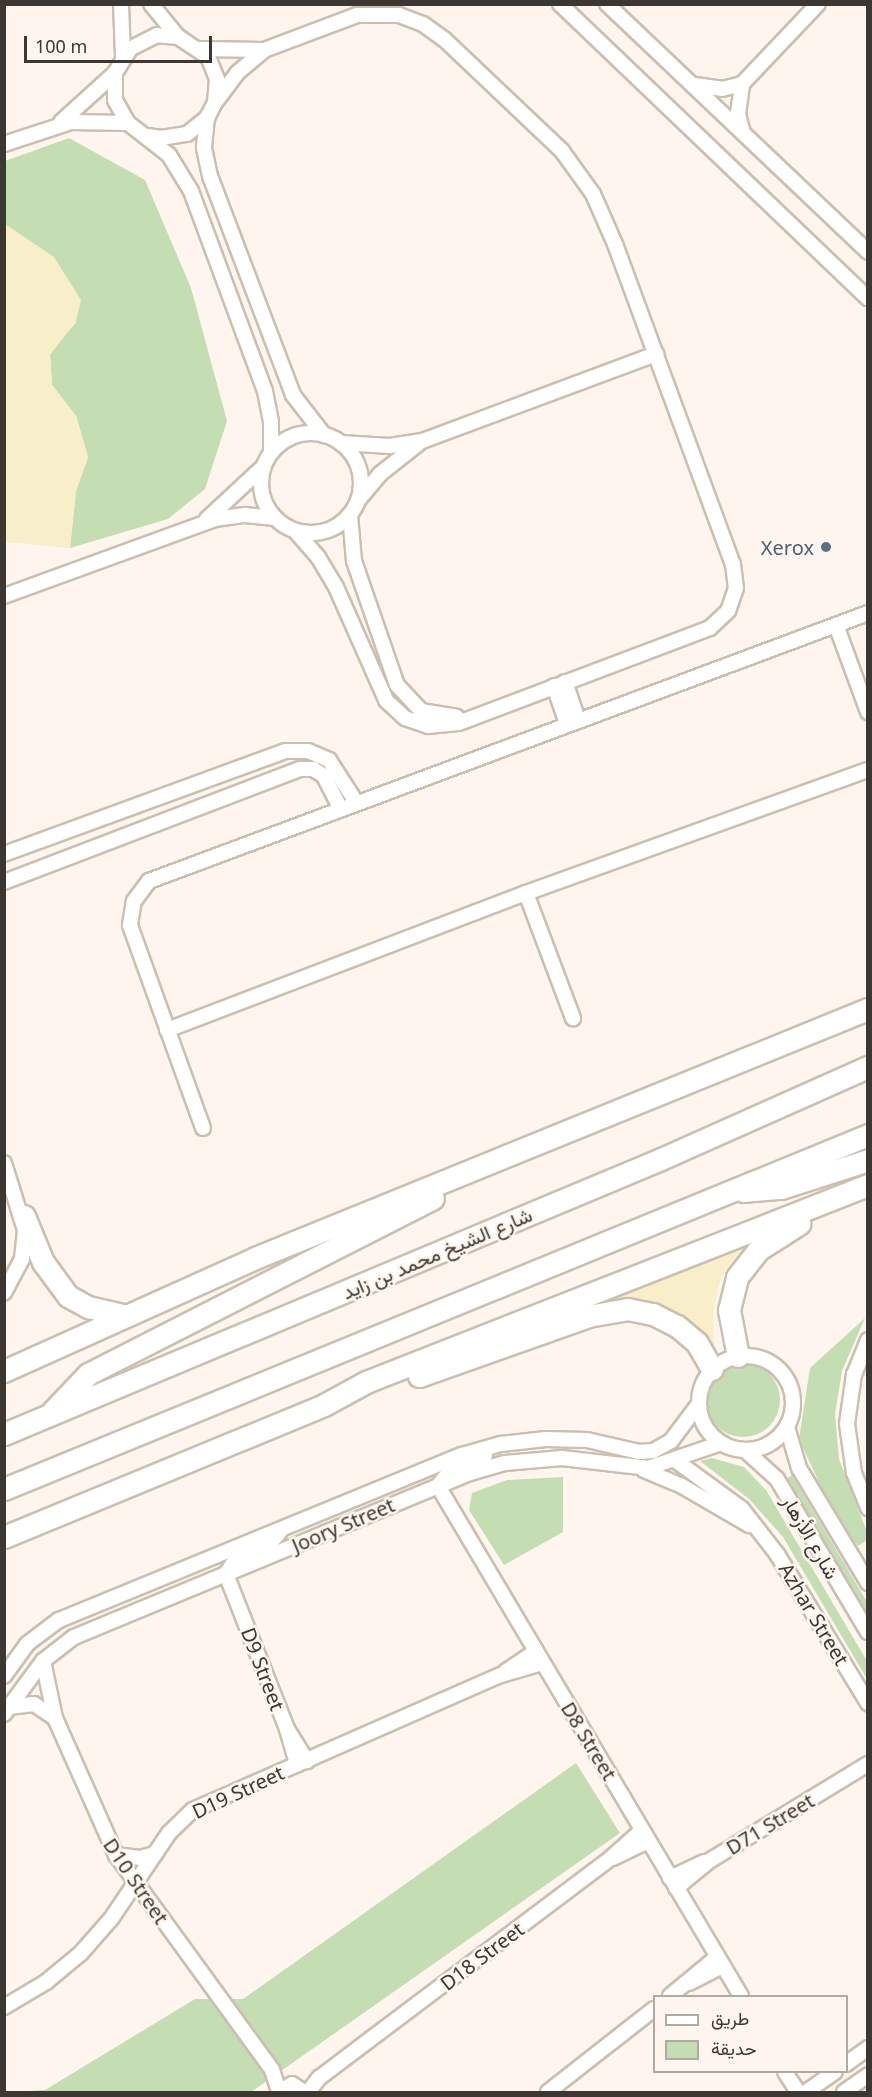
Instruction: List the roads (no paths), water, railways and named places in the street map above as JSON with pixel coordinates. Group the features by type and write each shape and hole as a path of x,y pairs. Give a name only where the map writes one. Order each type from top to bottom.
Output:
{"highway":[{"path":"4,1371 255,1258 867,1009"},
{"name":"شارع الشيخ محمد بن زايد","path":"4,1434 650,1163 867,1067"},
{"path":"4,1489 867,1135"},
{"path":"730,1191 781,1188 867,1160"},
{"path":"48,1416 88,1374 428,1202 464,1173"},
{"path":"738,1356 729,1310 734,1285 746,1262 771,1239 867,1187"},
{"path":"4,1537 324,1406 366,1382 867,1187"},
{"path":"24,1216 43,1262 68,1296 88,1307 126,1316"},
{"path":"324,1406 372,1394 614,1309 654,1314 677,1326 697,1344 712,1370"}],"street":[{"path":"121,4 123,57"},
{"path":"151,4 178,36 201,49 214,68 215,102"},
{"path":"560,4 867,298"},
{"path":"608,4 867,252"},
{"path":"618,4 622,19"},
{"path":"691,83 722,89 742,84 818,4"},
{"path":"4,596 201,524 245,515 275,518 295,531 327,572 381,693 391,707 405,718 428,726 451,725 710,628 728,611 733,600 733,564 608,226 584,179 562,151 434,31 399,15 366,14 264,50 201,49"},
{"path":"57,125 115,73 123,57 147,38 178,36"},
{"path":"264,50 237,73 215,102 207,118 204,148 210,177 293,395 324,435"},
{"path":"115,73 115,100 128,123 148,136 169,155 191,191 265,391 271,422 271,452 264,466 235,497 201,524"},
{"path":"742,84 738,114 743,133"},
{"path":"148,136 168,138 186,134 207,118"},
{"path":"4,144 57,125 93,120 128,123"},
{"path":"340,443 390,446 422,441 656,354"},
{"path":"271,452 301,434 324,435 340,443 357,463 361,482 358,501"},
{"path":"295,531 319,533 350,515 358,501 380,474 422,441"},
{"path":"264,466 261,488 275,518"},
{"path":"350,515 354,561 400,690 409,702 428,714 471,716"},
{"path":"203,1128 130,925 130,913 140,890 172,870 867,613"},
{"path":"836,625 867,712"},
{"path":"560,684 573,722"},
{"path":"4,854 286,751 308,751 329,760 356,802"},
{"path":"4,882 300,769 313,769 324,776 340,808"},
{"path":"167,1030 526,893 867,770"},
{"path":"526,893 573,1018"},
{"path":"4,1163 24,1216 22,1259 4,1293"},
{"path":"867,1340 854,1374 847,1424 854,1473 867,1508"},
{"path":"722,1443 705,1427 698,1405 701,1386 712,1370 738,1356"},
{"name":"شارع الأزهار","path":"738,1356 760,1357 784,1374 793,1394 787,1426 799,1468 867,1583"},
{"name":"Joory Street","path":"4,1676 27,1644 59,1620 462,1455 501,1444 546,1439 600,1442 639,1452 659,1448 678,1432 698,1405"},
{"path":"745,1450 769,1444 787,1426"},
{"path":"597,1460 600,1442"},
{"name":"شارع الأزهار","path":"722,1443 745,1450 777,1479 867,1632"},
{"name":"Joory Street","path":"7,1710 43,1661 74,1637 438,1486 488,1468 523,1461 597,1460 639,1469 675,1460 722,1443"},
{"path":"438,1486 450,1471 501,1444"},
{"name":"Azhar Street","path":"675,1460 733,1501 756,1529 796,1580 867,1703"},
{"name":"Azhar Street","path":"639,1469 682,1486 756,1529"},
{"name":"D8 Street","path":"438,1486 740,1995"},
{"path":"226,1574 236,1559 270,1543 282,1528"},
{"path":"853,1560 867,1563"},
{"name":"D9 Street","path":"226,1574 302,1763"},
{"name":"D19 Street","path":"4,2007 46,1982 81,1953 135,1884 177,1824 193,1810 539,1657"},
{"name":"D10 Street","path":"43,1661 55,1718 116,1855 272,2070 280,2092"},
{"path":"7,1710 34,1704 55,1718"},
{"name":"D71 Street","path":"673,1883 866,1766"},
{"name":"D18 Street","path":"280,2092 300,2089 319,2078 611,1858 645,1836"},
{"path":"116,1855 132,1858 156,1854"},
{"path":"671,1995 720,1962"},
{"path":"548,2092 653,2010"},
{"path":"848,2062 867,2048"},
{"name":"D10 Street","path":"272,2070 300,2089"},
{"path":"787,2073 798,2092"},
{"path":"806,2092 834,2073"},
{"path":"844,2092 867,2075"}],"place":[{"name":"Xerox","path":"826,547"}]}
